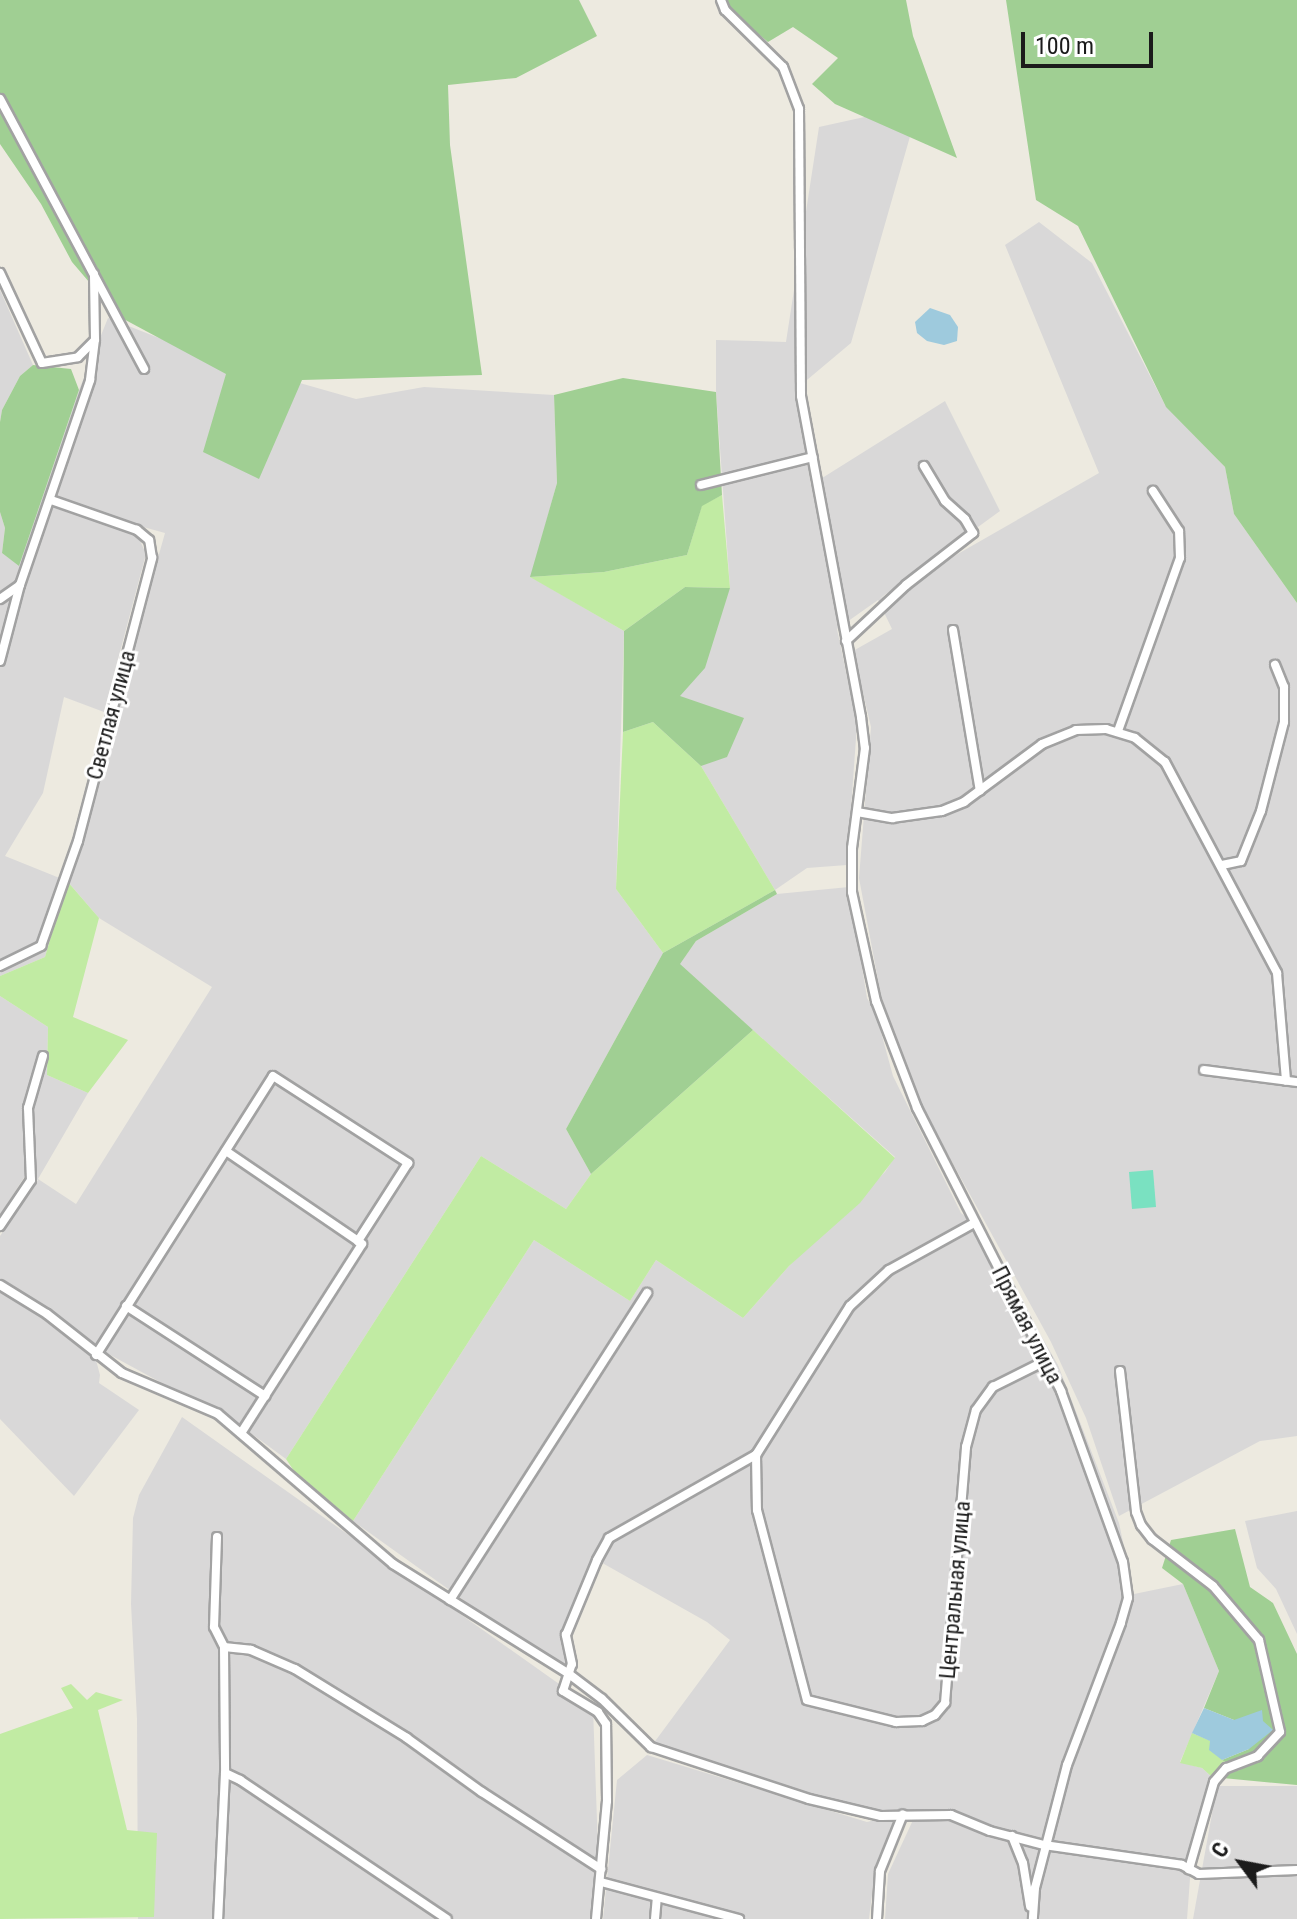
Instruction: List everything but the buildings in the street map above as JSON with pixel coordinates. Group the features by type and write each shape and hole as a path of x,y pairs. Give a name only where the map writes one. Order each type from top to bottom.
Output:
{"street":[{"name":"Прямая улица","path":"721,0 725,10 783,67 799,109 801,396 865,748 852,892 876,1001 917,1108 1047,1360 1113,1526 1123,1562 1128,1598 1067,1765 1044,1845 1035,1888 1033,1919"},
{"path":"0,99 144,369"},
{"path":"0,273 42,363 78,357 95,339"},
{"path":"0,661 20,585 90,380 95,339 94,274"},
{"path":"701,485 813,457"},
{"path":"846,641 906,585 973,533 965,519 945,501 924,466"},
{"path":"1118,731 1180,558 1179,531 1153,491"},
{"name":"Светлая улица","path":"0,966 41,946 78,841 152,558 149,540 137,530 51,500"},
{"path":"0,599 20,585"},
{"path":"953,630 980,791"},
{"path":"1222,865 1241,861 1261,811 1284,722 1284,687 1275,665"},
{"path":"857,812 879,817 918,817 942,811 980,791 1024,756 1062,734 1092,728 1118,731 1135,738 1165,762 1277,973 1286,1081"},
{"path":"0,1226 31,1180 28,1108 43,1056"},
{"path":"1204,1070 1297,1082"},
{"path":"96,1355 273,1076 408,1163 358,1241"},
{"path":"226,1151 362,1244 242,1432"},
{"path":"596,1919 607,1801 606,1724 598,1712 563,1691 572,1664 566,1635 609,1538 756,1455 850,1306 889,1270 974,1223"},
{"path":"0,1285 47,1314 96,1355 145,1385 182,1396 218,1414 393,1564 569,1674 602,1699 651,1747 809,1799 881,1816 951,1815 1044,1845 1189,1869 1199,1874 1240,1875 1297,1870"},
{"path":"450,1600 647,1293"},
{"path":"126,1306 265,1396"},
{"name":"Центральная улица","path":"756,1455 757,1510 807,1700 896,1722 922,1721 935,1715 945,1703 966,1447 973,1418 983,1396 993,1387 1047,1360"},
{"path":"1120,1371 1136,1512 1152,1539 1213,1586 1259,1640 1280,1732 1258,1756 1226,1768 1214,1782 1189,1869"},
{"path":"217,1537 214,1627 224,1647 225,1773 218,1919"},
{"path":"224,1647 251,1650 295,1669 407,1738 482,1792 601,1869"},
{"path":"225,1773 447,1919"},
{"path":"877,1919 880,1871 903,1814"},
{"path":"1012,1836 1023,1863 1033,1919"},
{"path":"601,1882 739,1919"},
{"path":"655,1919 657,1898"}],"shaded area":[{"path":"919,105 851,343 795,390 811,485 945,401 1000,511 879,599 1099,473 1005,245 1039,222 1092,263 1165,405 1225,467 1234,514 1297,603 1297,1436 1260,1441 1119,1516 1086,1418 1051,1342 918,1100 881,996 859,878 871,727 853,651 892,629 878,600 837,629 857,724 847,865 807,868 775,890 701,766 653,722 730,588 716,392 716,340 786,342 819,127"},
{"path":"0,290 33,365 20,376 2,410 0,422"},
{"path":"108,318 205,356 356,399 424,387 554,395 557,483 531,577 624,631 616,889 663,953 566,1129 591,1174 566,1209 481,1156 286,1459 241,1426 92,1345 100,1375 99,1383 139,1410 74,1496 0,1419 0,1236 38,1180 25,1176 0,1215 0,996 48,1027 47,1075 88,1093 38,1179 76,1204 212,987 99,918 68,882 45,957 0,976 0,512 5,528 2,553 19,565 79,390","holes":["53,502 165,533 67,881 5,856 43,793 64,697 104,712 146,554 138,536"]},
{"path":"849,887 867,998 876,1014 893,1076 961,1213 978,1227 1058,1365 1119,1523 1134,1594 1183,1584 1219,1671 1180,1762 1202,1768 1212,1777 1192,1852 1187,1919 885,1919 888,1874 913,1820 896,1820 875,1870 869,1919 603,1919 617,1780 647,1755 867,1822 875,1820 812,1794 734,1774 703,1758 653,1744 730,1640 707,1622 597,1560 570,1634 574,1672 511,1634 353,1521 534,1240 630,1301 656,1260 743,1318 789,1266 885,1172 895,1157 679,964 696,941 777,894"},
{"path":"182,1417 593,1708 598,1849 590,1919 138,1919 137,1719 131,1604 133,1518 139,1495"},
{"path":"1297,1511 1297,1634 1276,1589 1257,1568 1245,1521"},
{"path":"1217,1786 1297,1786 1297,1919 1193,1919"}],"green space":[{"path":"0,0 579,0 597,36 516,78 448,85 450,145 482,375 302,380 259,479 203,452 226,374 118,316 72,262 41,204 0,144"},
{"path":"718,0 906,0 913,36 957,158 835,104 812,84 838,58 793,27 768,42"},
{"path":"1006,0 1297,0 1297,603 1234,514 1225,467 1166,407 1078,226 1036,200"},
{"path":"33,365 71,369 79,390 19,566 2,553 5,528 0,512 0,422 2,410 20,376"},
{"path":"623,378 716,392 722,495 702,506 687,555 604,572 530,577 557,483 554,395"},
{"path":"722,495 730,588 685,587 624,631 530,577 604,572 687,555 702,505"},
{"path":"685,587 730,588 705,668 680,696 744,718 727,757 701,766 653,722 623,732 624,631"},
{"path":"653,722 701,766 775,890 663,953 616,889 623,732"},
{"path":"67,881 99,918 73,1017 128,1040 88,1093 47,1075 48,1027 0,996 0,976 45,957"},
{"path":"775,890 777,894 696,941 680,964 753,1030 591,1174 566,1129 663,953"},
{"path":"753,1030 895,1158 860,1203 789,1266 743,1318 656,1260 630,1301 534,1240 353,1521 294,1471 286,1459 481,1156 566,1209 591,1174"},
{"path":"1153,1170 1156,1207 1132,1209 1129,1172"},
{"path":"1235,1529 1250,1587 1273,1603 1297,1654 1297,1785 1212,1777 1240,1770 1222,1760 1249,1749 1234,1720 1204,1708 1219,1671 1183,1584 1162,1568 1171,1540"},
{"path":"71,1684 87,1700 96,1692 123,1700 98,1710 127,1830 157,1833 154,1917 0,1919 0,1734 73,1708 61,1688"},
{"path":"1192,1733 1211,1741 1222,1760 1242,1770 1212,1777 1202,1768 1180,1763"}],"water":[{"path":"930,308 950,315 958,327 957,341 944,345 927,341 917,333 915,322"},
{"path":"1204,1708 1234,1720 1262,1710 1263,1721 1273,1730 1249,1749 1222,1760 1209,1750 1210,1741 1192,1733"}]}
